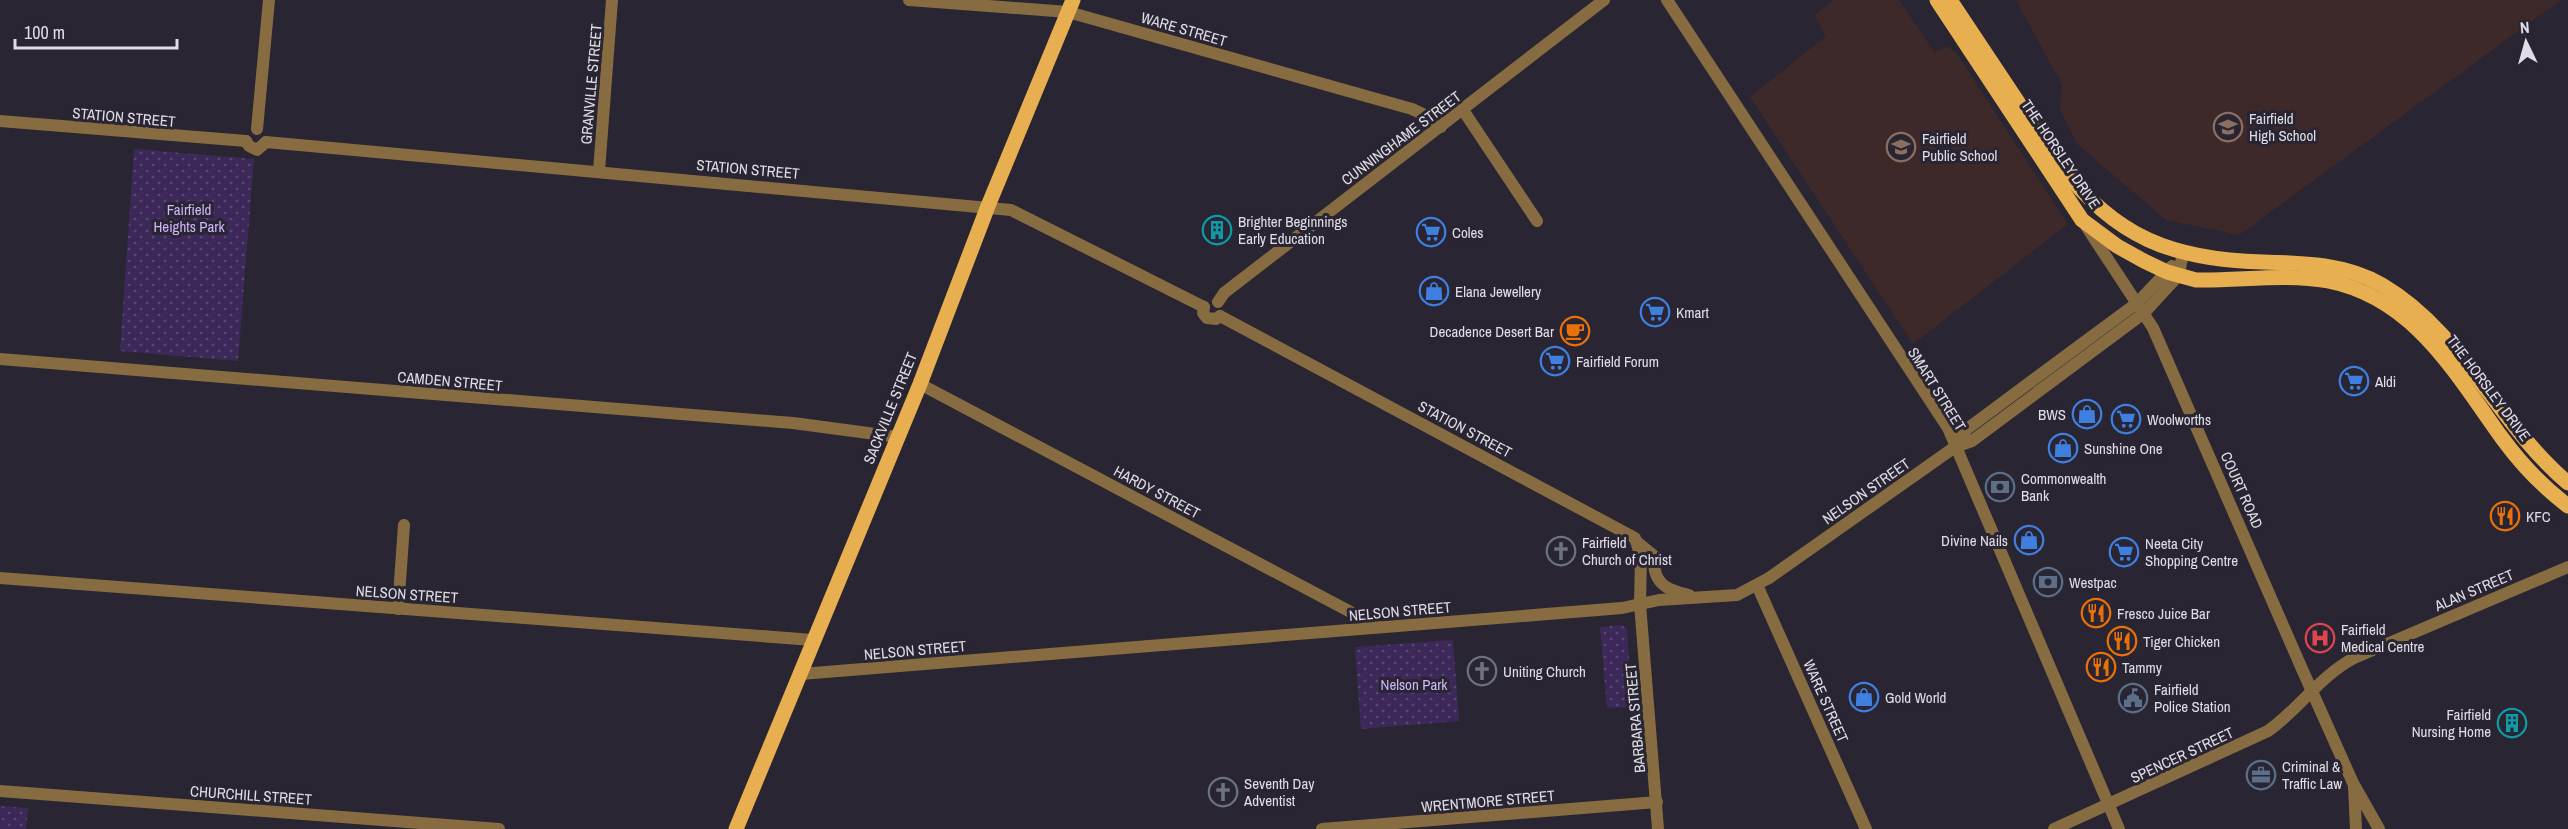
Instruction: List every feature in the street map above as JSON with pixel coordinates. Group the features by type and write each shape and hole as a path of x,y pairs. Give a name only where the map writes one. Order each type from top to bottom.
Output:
{"main road":[{"name":"THE HORSLEY DRIVE","path":"1937,0 2082,220 2117,246 2173,274 2196,280 2308,278 2353,288 2381,301 2406,317 2427,337 2528,470 2568,506"},
{"name":"THE HORSLEY DRIVE","path":"1950,0 2075,185 2102,211 2127,229 2159,245 2183,252 2250,262 2332,266 2381,284 2405,300 2440,332 2528,443 2568,483"},
{"name":"SACKVILLE STREET","path":"736,829 920,384 988,206 1071,6"}],"street":[{"path":"257,129 269,0"},
{"name":"GRANVILLE STREET","path":"599,171 612,0"},
{"name":"WARE STREET","path":"909,0 1071,6 1412,109 1429,117 1441,127"},
{"name":"CUNNINGHAME STREET","path":"1218,302 1224,292 1463,111 1604,0"},
{"name":"SMART STREET","path":"1667,0 1948,428 2119,829"},
{"path":"1463,111 1537,220"},
{"name":"STATION STREET","path":"0,121 246,141"},
{"path":"257,129 264,134 266,142 258,150 251,148 246,141 248,134 257,129"},
{"name":"STATION STREET","path":"266,142 988,206 1011,210 1204,307"},
{"name":"COURT ROAD","path":"2082,220 2153,328 2312,691 2354,783 2379,829"},
{"path":"2173,274 2183,252"},
{"name":"NELSON STREET","path":"801,674 1626,608 1640,604 1737,595 1758,585 1955,447 1967,429 2140,308 2173,274"},
{"path":"1209,301 1218,302 1222,310 1220,316 1216,319 1209,319 1203,313 1204,307 1209,301"},
{"name":"STATION STREET","path":"1220,316 1630,533 1654,556 1656,575 1665,587 1700,598"},
{"name":"CAMDEN STREET","path":"0,359 793,423 898,436"},
{"name":"HARDY STREET","path":"920,384 1379,627"},
{"path":"398,609 404,525"},
{"path":"1638,543 1641,557 1640,604"},
{"name":"ALAN STREET","path":"2312,691 2337,668 2354,658 2562,569 2568,558"},
{"name":"NELSON STREET","path":"0,578 813,640"},
{"name":"WARE STREET","path":"1758,585 1866,829"},
{"name":"BARBARA STREET","path":"1640,604 1658,829"},
{"name":"SPENCER STREET","path":"2054,829 2268,731 2284,719 2312,691"},
{"name":"COURT ROAD","path":"2354,783 2356,829"},
{"name":"CHURCHILL STREET","path":"0,790 499,829"},
{"name":"WRENTMORE STREET","path":"1322,829 1657,802"}],"shaded area":[{"name":"Fairfield Public School","path":"1834,0 1899,0 1935,53 1947,46 1957,54 2068,224 1913,344 1750,97 1826,36 1814,15"},
{"name":"Fairfield High School","path":"2016,0 2561,0 2239,235 2166,220 2077,144 2060,110 2062,85"}],"green space":[{"name":"Fairfield Heights Park","path":"134,149 254,159 238,361 120,351"},
{"path":"1622,625 1627,629 1632,707 1607,708 1600,627"},
{"name":"Nelson Park","path":"1453,640 1459,721 1361,729 1355,647"},
{"path":"0,806 28,808 26,829 0,829"}],"place":[{"name":"Fairfield High School","path":"2228,127"},
{"name":"Fairfield Public School","path":"1901,147"},
{"name":"Brighter Beginnings Early Education","path":"1217,230"},
{"name":"Coles","path":"1431,232"},
{"name":"Elana Jewellery","path":"1434,291"},
{"name":"Kmart","path":"1655,312"},
{"name":"Decadence Desert Bar","path":"1575,331"},
{"name":"Fairfield Forum","path":"1555,361"},
{"name":"Aldi","path":"2354,381"},
{"name":"BWS","path":"2087,414"},
{"name":"Woolworths","path":"2126,419"},
{"name":"Sunshine One","path":"2063,448"},
{"name":"Commonwealth Bank","path":"2000,487"},
{"name":"KFC","path":"2505,516"},
{"name":"Divine Nails","path":"2029,540"},
{"name":"Fairfield Church of Christ","path":"1561,551"},
{"name":"Neeta City Shopping Centre","path":"2124,552"},
{"name":"Westpac","path":"2048,582"},
{"name":"Fresco Juice Bar","path":"2096,613"},
{"name":"Fairfield Medical Centre","path":"2320,638"},
{"name":"Tiger Chicken","path":"2122,641"},
{"name":"Tammy","path":"2101,667"},
{"name":"Uniting Church","path":"1482,671"},
{"name":"Gold World","path":"1864,697"},
{"name":"Fairfield Police Station","path":"2133,698"},
{"name":"Fairfield Nursing Home","path":"2512,723"},
{"name":"Criminal & Traffic Law","path":"2261,775"},
{"name":"Seventh Day Adventist","path":"1223,792"}]}
